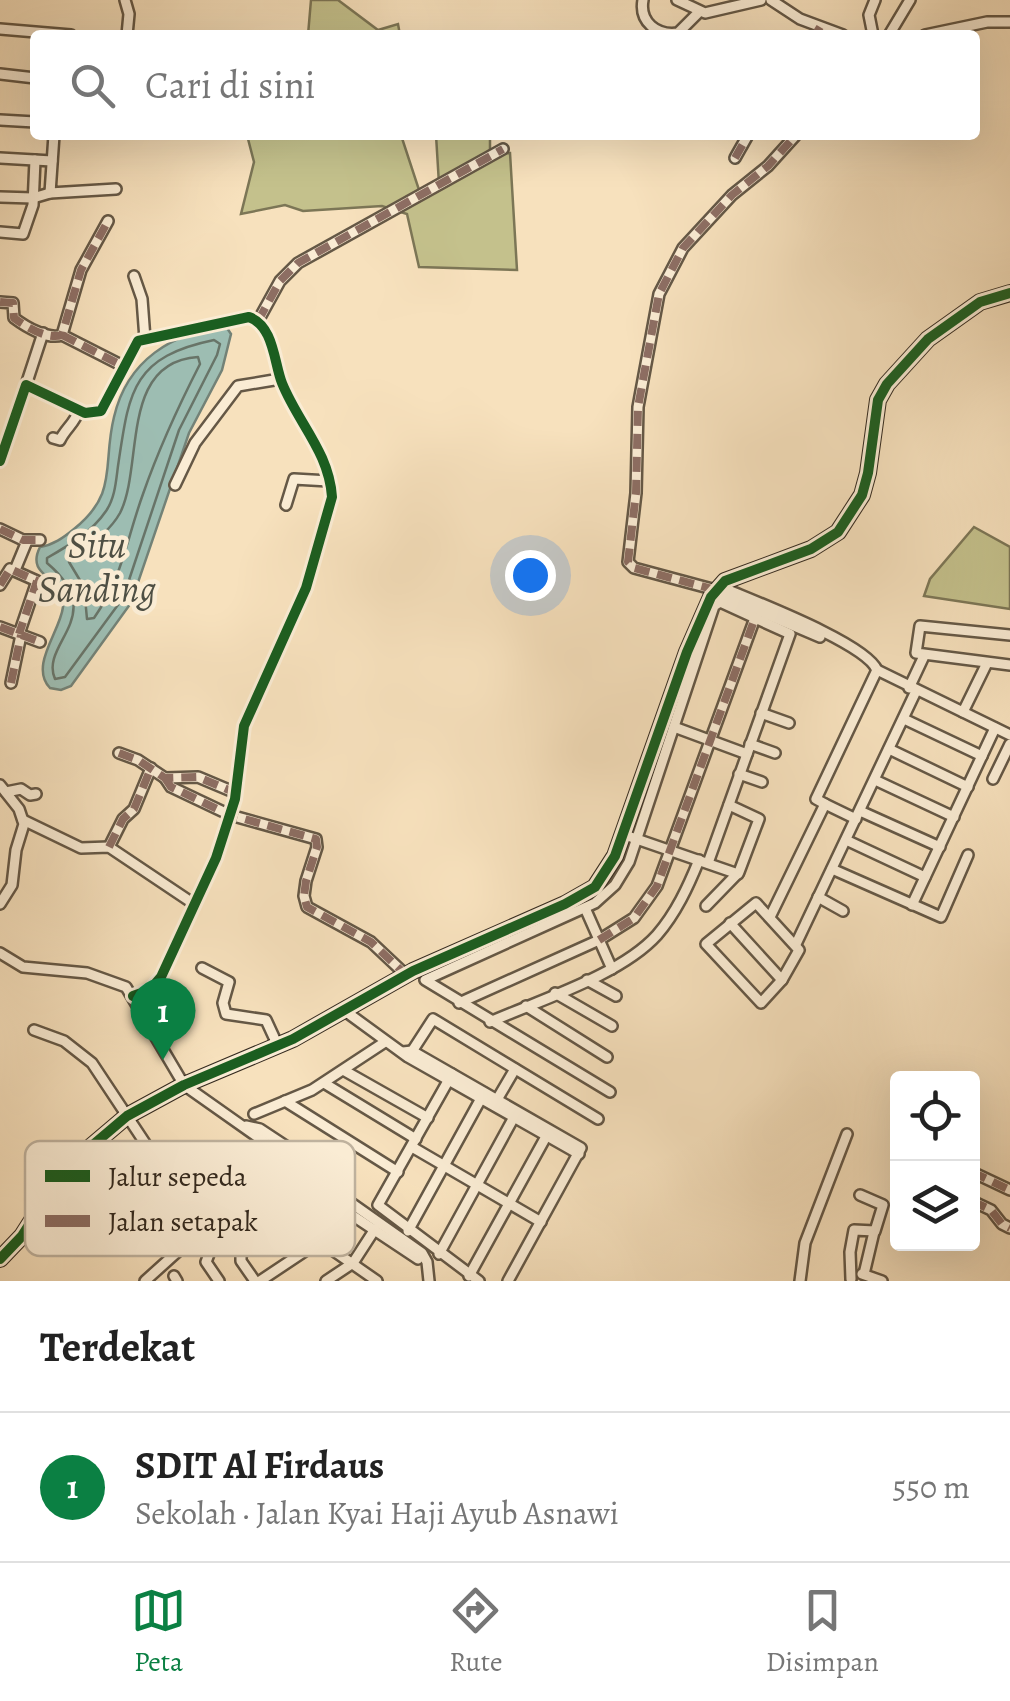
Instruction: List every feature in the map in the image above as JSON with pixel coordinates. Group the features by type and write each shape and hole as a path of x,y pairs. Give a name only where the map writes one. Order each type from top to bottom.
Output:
{"street":[{"path":"125,0 128,30"},
{"path":"643,0 642,13 659,30"},
{"path":"677,0 710,14 761,0"},
{"path":"771,0 816,30"},
{"path":"872,30 869,15 875,0"},
{"path":"891,30 910,0"},
{"path":"680,30 700,12"},
{"path":"949,30 1010,22"},
{"path":"0,30 30,32"},
{"path":"0,74 30,77"},
{"path":"0,120 30,122"},
{"path":"50,193 54,140"},
{"path":"734,158 745,140"},
{"path":"791,140 714,214 676,258 659,294 640,388 636,492 628,562 634,568 717,590 845,642 873,662 877,670 1010,735"},
{"path":"258,321 280,280 298,263 503,150"},
{"path":"0,158 52,161"},
{"path":"0,232 23,234 33,198 35,160"},
{"path":"0,196 33,198 116,188"},
{"path":"62,335 81,270 108,221"},
{"path":"134,276 142,299 145,339"},
{"path":"415,975 586,908 615,884 628,862 629,837 687,652 717,590 742,574 811,549 838,532 862,495 878,400 887,384 928,339 980,302 1010,294"},
{"path":"0,302 13,303 16,320 55,338 62,335"},
{"path":"26,385 92,415 101,411 132,346 145,339 245,317 258,321 279,364 280,379 318,446 332,496 306,588 244,726 236,793 216,858 162,977 150,990 133,996"},
{"path":"0,461 43,333"},
{"path":"62,335 122,366"},
{"path":"174,485 194,443 238,386 280,379"},
{"path":"53,438 60,440 79,410"},
{"path":"286,505 294,479 329,481"},
{"path":"0,529 28,541 40,540"},
{"path":"16,570 28,541"},
{"path":"0,585 7,570 35,578 38,584 20,634 11,683"},
{"path":"97,1141 126,1116 184,1085 278,1046 586,893 607,874 629,837 674,727 714,606 720,602 790,634 729,804 703,862 658,934 612,969 490,1022"},
{"path":"459,1003 600,940 645,905 671,851 754,618"},
{"path":"1010,635 920,626 916,654 1010,665"},
{"path":"0,627 40,642"},
{"path":"796,944 904,719 924,656"},
{"path":"963,712 988,663"},
{"path":"877,670 816,800 940,846"},
{"path":"761,713 789,722"},
{"path":"904,719 982,756"},
{"path":"674,727 710,741 774,753"},
{"path":"912,905 994,728"},
{"path":"993,779 1010,744"},
{"path":"889,749 968,787"},
{"path":"119,753 150,768 171,787 230,814 316,839 304,896 306,906 371,942 459,1003 610,1092"},
{"path":"109,847 120,823 134,808 150,768"},
{"path":"740,774 762,782"},
{"path":"165,778 198,778 236,793"},
{"path":"874,780 954,816"},
{"path":"3,789 23,820 81,848 109,847 194,904"},
{"path":"3,789 36,794"},
{"path":"706,906 738,874 760,819 729,804"},
{"path":"770,917 825,804"},
{"path":"0,904 12,885 23,820"},
{"path":"629,837 738,874"},
{"path":"846,840 925,878"},
{"path":"832,869 942,917 968,855"},
{"path":"818,897 843,911"},
{"path":"755,902 799,950 782,980 760,1003 707,945 730,923 755,902"},
{"path":"586,908 612,969"},
{"path":"730,923 782,980"},
{"path":"0,953 22,967 57,968 119,982 133,996 157,1044 184,1085 265,1141"},
{"path":"202,968 230,982 224,1003 226,1014 266,1020 278,1046"},
{"path":"586,980 616,996"},
{"path":"555,993 612,1026"},
{"path":"526,1006 608,1057"},
{"path":"345,1011 385,1042 548,1133 578,1154 508,1281"},
{"path":"408,1053 433,1019 598,1119"},
{"path":"34,1030 80,1051 143,1141"},
{"path":"254,1114 324,1083 385,1042"},
{"path":"345,1070 428,1118"},
{"path":"495,1103 515,1070"},
{"path":"451,1077 378,1206 474,1278 548,1133"},
{"path":"324,1083 444,1166 541,1222"},
{"path":"408,1231 483,1096"},
{"path":"284,1102 348,1141"},
{"path":"495,1103 548,1133"},
{"path":"439,1254 514,1117"},
{"path":"244,1126 260,1128 280,1141"},
{"path":"800,1281 808,1236 847,1134"},
{"path":"355,1146 398,1172"},
{"path":"980,1178 1010,1190"},
{"path":"860,1195 882,1204 864,1274"},
{"path":"980,1205 1010,1228"},
{"path":"355,1209 418,1260"},
{"path":"355,1213 426,1257 428,1281"},
{"path":"326,1281 353,1262 377,1227"},
{"path":"850,1280 855,1228 874,1232"},
{"path":"0,1259 25,1230"},
{"path":"145,1281 172,1256"},
{"path":"204,1256 219,1281"},
{"path":"241,1256 258,1281 297,1256"},
{"path":"344,1256 377,1281"},
{"path":"850,1280 856,1274 864,1274 882,1281"}],"shaded area":[{"path":"311,0 338,0 378,30 308,30"},
{"path":"398,24 399,30 378,30"},
{"path":"248,140 403,140 419,190 439,184 436,140 490,140 490,154 510,153 517,270 419,267 407,214 382,206 303,211 285,205 241,214 254,162"},
{"path":"974,527 1010,547 1010,609 924,596 930,579"}],"water":[{"name":"Situ Sanding","path":"227,328 231,334 222,370 189,433 131,603 71,686 61,690 50,688 44,679 44,659 61,617 63,597 37,565 40,547 70,532 98,503 120,397 141,365 188,335"}],"marked path":[{"path":"735,158 745,140"},
{"path":"716,590 634,568 628,562 636,493 638,407 659,294 683,248 791,140"},
{"path":"258,321 280,281 298,263 503,149"},
{"path":"0,302 13,303 14,318 31,329 50,336 62,335 81,270 108,221"},
{"path":"62,335 123,366"},
{"path":"0,529 23,540 40,540"},
{"path":"0,585 10,569 37,581 19,634"},
{"path":"599,940 634,918 657,886 755,618"},
{"path":"0,627 40,642"},
{"path":"11,683 21,635"},
{"path":"119,753 165,778 198,777 236,793"},
{"path":"109,847 123,819 134,809 151,768"},
{"path":"165,778 171,787 230,815 316,839 304,896 307,907 371,942 406,975"},
{"path":"980,1176 1010,1190"},
{"path":"980,1205 1010,1228"}],"cycle path":[{"path":"98,1141 127,1116 184,1085 293,1039 413,971 595,887 615,856 687,652 711,597 725,581 811,549 838,532 862,495 878,400 887,384 928,339 980,302 1010,293"},
{"path":"0,461 26,385 85,413 101,411 138,341 249,317 264,328 282,383 330,481 332,497 306,588 244,726 235,799 216,858 161,977 150,990 133,996"},
{"path":"0,1259 25,1231"}],"place":[{"name":"SDIT Al Firdaus","path":"163,1060"}]}
